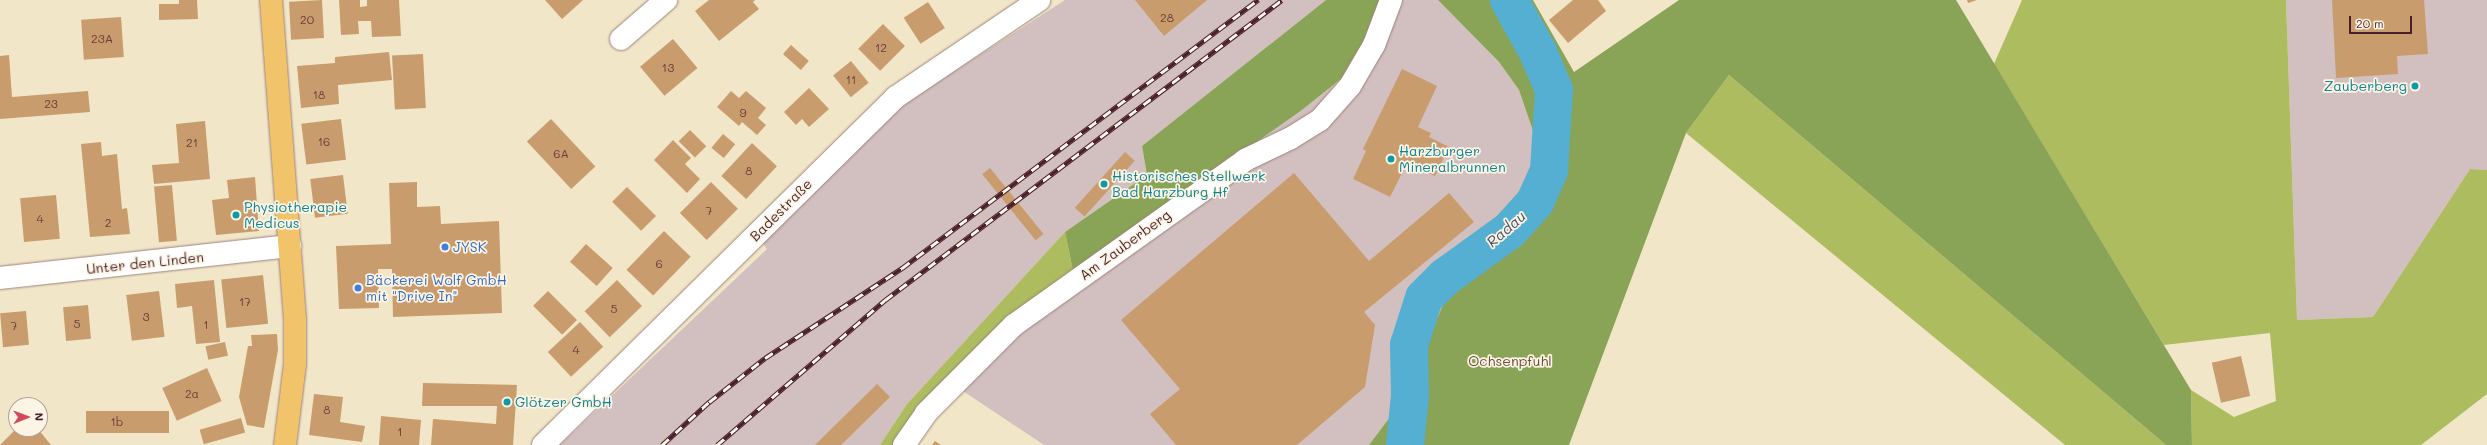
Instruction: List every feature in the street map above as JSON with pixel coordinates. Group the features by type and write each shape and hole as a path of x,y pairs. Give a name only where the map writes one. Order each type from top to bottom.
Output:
{"main road":[{"path":"271,0 295,320 296,364 285,445"}],"street":[{"path":"621,39 666,0"},
{"name":"Badestraße","path":"543,445 896,97 1038,0"},
{"name":"Am Zauberberg","path":"904,445 926,413 1014,325 1245,160 1291,138 1320,120 1350,86 1374,45 1391,0"},
{"name":"Unter den Linden","path":"0,278 290,246"}],"shaded area":[{"path":"1065,0 1326,0 1142,146 1147,175 1065,232 907,404 880,445 560,445 767,249 761,241 907,102"},
{"path":"1379,0 1438,0 1499,62 1519,90 1533,131 1536,155 1529,181 1465,251 1405,397 1369,445 1044,445 951,383 1117,239 1302,110 1347,74"},
{"path":"2286,0 2487,0 2487,170 2470,169 2373,317 2297,320"}],"green space":[{"path":"1326,0 1379,0 1365,41 1347,74 1302,110 1073,271 1065,232 1147,175 1142,146"},
{"name":"Ochsenpfuhl","path":"1438,0 1533,0 1574,72 1679,0 1956,0 2191,390 2192,445 2166,445 1729,75 1686,133 1569,445 1369,445 1405,397 1465,251 1529,181 1536,155 1533,131 1519,90 1499,62"},
{"path":"2022,0 2286,0 2297,320 2373,317 2470,169 2487,170 2487,394 2421,445 2192,445 2191,390 2234,417 2276,401 2270,333 2164,345 1994,64"},
{"path":"1729,75 2166,445 2065,445 1686,133"},
{"path":"1065,232 1073,271 899,445 880,445 907,404"}],"building":[{"path":"179,0 197,0 198,19 159,20 159,4 179,4"},
{"path":"322,0 324,38 291,40 289,2"},
{"path":"339,0 360,0 360,7 367,6 367,0 399,0 401,36 372,37 371,21 358,21 359,34 341,35"},
{"path":"545,0 583,0 562,19"},
{"path":"709,0 755,0 753,2 759,9 719,41 695,11"},
{"path":"1135,0 1207,0 1164,36"},
{"path":"1573,0 1598,0 1606,11 1568,43 1549,20"},
{"path":"1967,0 1977,0 1968,3"},
{"path":"2332,0 2424,0 2428,54 2397,56 2398,74 2336,78"},
{"path":"928,2 945,28 921,44 904,18"},
{"path":"121,17 124,57 84,60 81,20"},
{"path":"883,24 905,46 880,71 858,49"},
{"path":"673,39 697,68 664,96 640,67"},
{"path":"791,45 809,61 801,70 783,54"},
{"path":"389,52 392,80 338,85 339,104 301,108 297,66 335,63 335,57"},
{"path":"423,54 426,108 395,110 392,56"},
{"path":"9,55 12,97 88,91 90,112 0,119 0,56"},
{"path":"851,61 869,83 851,97 833,75"},
{"path":"1402,69 1437,86 1418,127 1431,133 1429,137 1449,147 1435,176 1415,167 1412,173 1404,169 1390,197 1353,179 1366,151 1363,149"},
{"path":"809,88 829,109 809,127 802,119 796,125 784,112"},
{"path":"731,91 739,98 746,91 766,108 758,118 766,125 757,135 742,122 739,126 717,107"},
{"path":"341,119 346,160 306,165 301,124"},
{"path":"551,119 595,167 571,189 527,142"},
{"path":"205,121 210,179 154,184 152,165 179,163 176,124"},
{"path":"690,130 706,146 695,158 679,141"},
{"path":"723,134 735,144 724,158 711,148"},
{"path":"673,140 691,158 685,164 700,179 687,193 654,160"},
{"path":"101,142 102,156 117,154 122,209 127,208 130,234 90,237 81,144"},
{"path":"752,143 777,166 746,199 721,176"},
{"name":"Historisches Stellwerk Bad Harzburg Hf","path":"1125,152 1135,161 1084,216 1075,208"},
{"path":"990,168 1043,234 1036,240 982,174"},
{"path":"1294,173 1369,261 1449,193 1474,222 1364,312 1375,325 1365,387 1297,445 1176,445 1150,414 1180,389 1121,320"},
{"path":"343,175 348,214 315,218 310,179"},
{"name":"Physiotherapie Medicus","path":"255,177 259,231 216,235 212,200 229,198 227,180"},
{"name":"JYSK","path":"417,182 417,207 440,206 441,224 499,221 502,313 393,317 392,269 378,269 379,308 339,309 336,246 391,244 389,183"},
{"path":"711,182 738,209 707,240 680,213"},
{"path":"172,185 177,241 159,242 154,187"},
{"path":"627,187 656,216 641,231 612,202"},
{"path":"56,195 60,239 24,242 20,198"},
{"path":"664,231 691,257 653,296 626,270"},
{"path":"586,244 613,268 597,286 570,262"},
{"path":"263,275 268,324 226,328 221,279"},
{"path":"214,280 220,342 196,344 192,306 177,308 175,284"},
{"path":"617,280 642,306 610,337 585,311"},
{"path":"159,291 165,337 132,341 126,295"},
{"path":"548,291 577,320 562,335 533,306"},
{"path":"88,305 91,339 66,341 63,307"},
{"path":"26,311 29,345 3,347 0,313"},
{"path":"580,322 603,347 571,377 548,352"},
{"path":"277,334 278,350 264,428 247,425 239,397 248,346 252,346 251,335"},
{"path":"225,342 228,356 208,360 205,346"},
{"path":"2241,356 2250,396 2221,403 2212,363"},
{"path":"207,368 222,401 177,421 162,388"},
{"name":"Glötzer GmbH","path":"423,383 517,385 513,445 431,445 433,419 496,424 497,406 422,406"},
{"path":"877,384 890,397 841,445 815,445"},
{"path":"314,394 343,397 340,422 365,426 362,442 309,435"},
{"path":"86,411 169,411 169,433 86,433"},
{"path":"381,416 421,420 419,445 379,445"},
{"path":"241,418 245,432 204,444 200,430"},
{"path":"8,437 44,437 51,445 0,445"},
{"path":"935,441 941,445 932,445"}],"waterway":[{"name":"Radau","path":"1405,445 1410,396 1409,345 1424,298 1445,277 1510,230 1535,202 1549,171 1554,90 1538,52 1509,0"}],"railway":[{"path":"662,445 709,402 765,358 902,268 1258,0"},
{"path":"717,445 885,300 1281,0"}],"place":[{"name":"Zauberberg","path":"2415,86"},
{"name":"Harzburger Mineralbrunnen","path":"1391,159"},
{"name":"Historisches Stellwerk Bad Harzburg Hf","path":"1104,184"},
{"name":"Physiotherapie Medicus","path":"236,215"},
{"name":"JYSK","path":"445,247"},
{"name":"Bäckerei Wolf GmbH mit \"Drive In\"","path":"358,288"},
{"name":"Glötzer GmbH","path":"507,402"}]}
